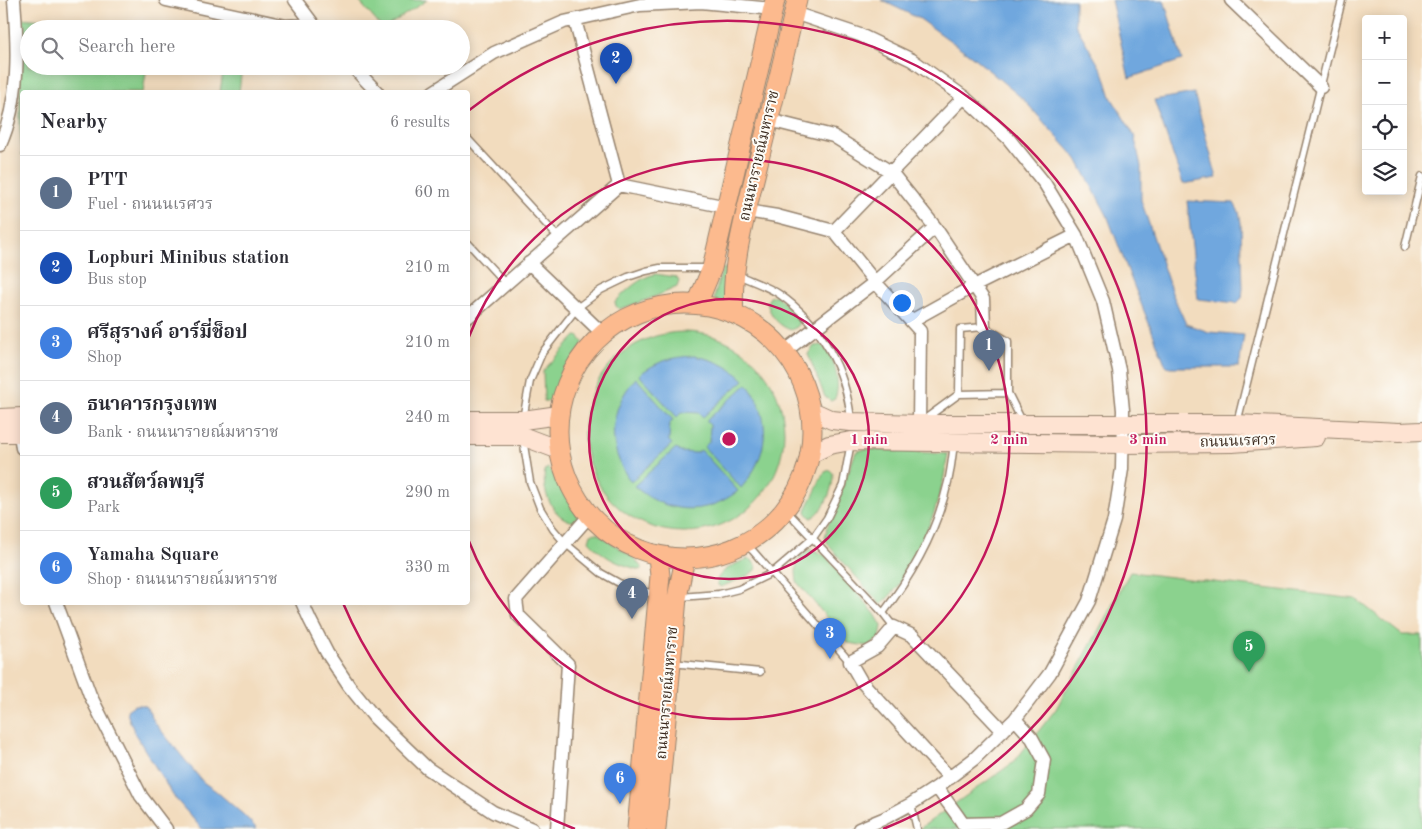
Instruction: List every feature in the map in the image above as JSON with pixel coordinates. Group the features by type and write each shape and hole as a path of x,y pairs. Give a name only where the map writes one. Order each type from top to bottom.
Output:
{"main road":[{"name":"ถนนนารายณ์มหาราช","path":"697,304 712,268 774,4"},
{"name":"ถนนนารายณ์มหาราช","path":"734,314 735,273 747,211 795,6"},
{"path":"669,304 697,304 716,307 753,323 770,336 784,352 801,380 810,410 809,454 800,483 785,509 766,528 744,544 725,552 705,557 658,556 639,550 604,530 576,496 565,474 558,433 559,415 565,389 577,364 594,342 603,334 616,324 641,311 669,304"},
{"name":"ถนนนเรศวร","path":"810,410 832,420 851,422 919,424 1237,424 1399,432"},
{"path":"470,436 522,428 559,415"},
{"path":"0,418 20,429"},
{"path":"470,420 522,428 560,450"},
{"path":"0,433 20,430"},
{"name":"ถนนนเรศวร","path":"809,454 828,446 851,441 1123,444 1232,443 1422,431"},
{"name":"ถนนนารายณ์มหาราช","path":"637,829 660,576 658,556"},
{"name":"ถนนนารายณ์มหาราช","path":"656,829 677,597 684,558"}],"street":[{"path":"0,145 8,128 14,99 17,39 14,0"},
{"path":"166,0 258,20"},
{"path":"295,0 310,20"},
{"path":"1232,0 1321,87"},
{"path":"470,68 494,52 564,22 640,5 701,2 774,4"},
{"path":"795,6 860,34 912,60 964,97 1008,138 1045,184 1076,235 1103,301 1119,370 1123,444 1122,469 1114,520 1089,601 1050,674 1014,719 974,759 950,778 911,804 859,829"},
{"path":"575,20 619,185"},
{"path":"360,75 374,90"},
{"path":"437,90 460,75"},
{"path":"834,231 964,97"},
{"path":"769,120 833,136 891,172 935,227 983,299 984,327"},
{"path":"619,185 727,207"},
{"path":"470,315 619,185"},
{"path":"747,211 777,216 834,231 920,331 919,424"},
{"path":"784,352 876,282 935,227"},
{"path":"911,321 974,286 1076,235"},
{"path":"529,263 603,334"},
{"path":"558,829 568,664 518,615 516,598 590,515"},
{"path":"57,605 90,695 140,796 166,829"},
{"path":"303,605 327,653 349,686 374,718 427,768 493,812 532,829"},
{"path":"950,778 861,681 850,662 878,648 894,627 913,636 1003,731"},
{"path":"937,787 963,824 1001,823 1026,809 1039,794 1044,760 1032,738 1014,719"}],"lane":[{"path":"1232,443 1342,0"},
{"path":"470,141 558,237"},
{"path":"1405,247 1422,176"},
{"path":"470,245 506,284"},
{"path":"658,595 638,590 602,574 565,544 540,508 530,482 522,428 530,381 542,353 577,308 601,290 646,271 660,268 712,268"},
{"path":"677,597 719,594 739,589 772,574 813,538 827,518 843,485 851,441 850,408 842,376 834,356 816,328 778,293 735,273"},
{"path":"959,394 960,329 984,327 1008,341 1008,394 1024,424"},
{"path":"919,424 959,394 1008,394"},
{"path":"883,613 900,591 923,553 948,482 954,443"},
{"path":"785,509 894,627"},
{"path":"744,544 753,551 850,662"},
{"path":"671,663 760,672"},
{"path":"911,804 917,829"}],"green space":[{"path":"358,0 427,0 397,20 375,20"},
{"path":"20,18 43,20 20,20"},
{"path":"20,75 146,75 143,90 20,90"},
{"path":"223,75 241,75 239,90 220,90"},
{"path":"726,268 728,300 718,303 714,298 722,269"},
{"path":"655,274 676,277 679,281 677,287 626,307 619,309 616,306 615,302 638,281"},
{"path":"776,295 796,315 799,321 797,327 791,330 786,328 772,316 767,302 770,297"},
{"path":"694,332 704,333 731,343 748,354 762,368 777,394 783,412 783,452 773,479 762,496 748,510 731,521 704,531 674,532 664,531 637,521 620,510 606,496 595,479 585,452 584,422 585,412 595,385 606,368 620,354 637,343 664,333"},
{"path":"576,336 583,342 581,348 571,361 555,398 550,401 544,401 543,371"},
{"path":"822,345 827,350 834,365 837,378 836,395 834,400 831,401 825,397 808,354 814,346"},
{"path":"865,449 948,454 943,482 934,513 918,553 897,588 881,605 830,547 825,538 827,528 856,452"},
{"path":"548,468 558,478 566,491 578,518 576,522 560,516 550,503 544,478 545,470"},
{"path":"830,470 833,473 833,479 830,492 820,511 811,518 806,512 808,506 822,476"},
{"path":"597,533 634,558 642,568 640,570 624,565 612,560 601,552 589,541 591,534"},
{"path":"811,549 825,555 875,614 882,626 880,638 868,646 848,643 797,582 797,562 802,555"},
{"path":"747,559 752,560 757,568 749,575 721,587 718,585 717,580 722,573"},
{"path":"1130,572 1356,599 1402,635 1422,635 1422,829 919,829 1014,762 1056,709"}],"water":[{"path":"881,0 1075,0 1075,24 1104,74 1111,97 1134,135 1141,166 1141,200 1172,293 1186,324 1209,332 1244,335 1239,367 1166,366 1107,215 1077,159 1023,99 973,57 920,19"},
{"path":"1111,0 1164,0 1182,60 1129,78"},
{"path":"1194,93 1217,178 1183,184 1154,100"},
{"path":"1187,201 1234,203 1239,212 1243,288 1242,298 1237,303 1198,299"},
{"path":"694,356 721,364 744,380 703,417 699,413 682,412 677,417 639,375 652,366 665,361 679,357"},
{"path":"636,378 673,420 670,423 669,441 672,444 631,482 617,456 614,429 620,403"},
{"path":"747,384 761,410 764,423 764,437 757,463 741,488 704,447 709,442 710,425 706,421"},
{"path":"676,448 680,452 697,453 701,450 738,491 712,505 685,509 659,502 634,486"},
{"path":"134,705 143,705 147,708 155,723 203,782 245,816 257,829 202,829 174,797 135,734 127,710"}],"place":[{"name":"Lopburi Minibus station","path":"616,84"},
{"name":"PTT","path":"989,371"},
{"name":"ธนาคารกรุงเทพ","path":"632,619"},
{"name":"ศรีสุรางค์ อาร์มี่ช็อป","path":"830,659"},
{"name":"สวนสัตว์ลพบุรี","path":"1249,672"},
{"name":"Yamaha Square","path":"620,804"}]}
